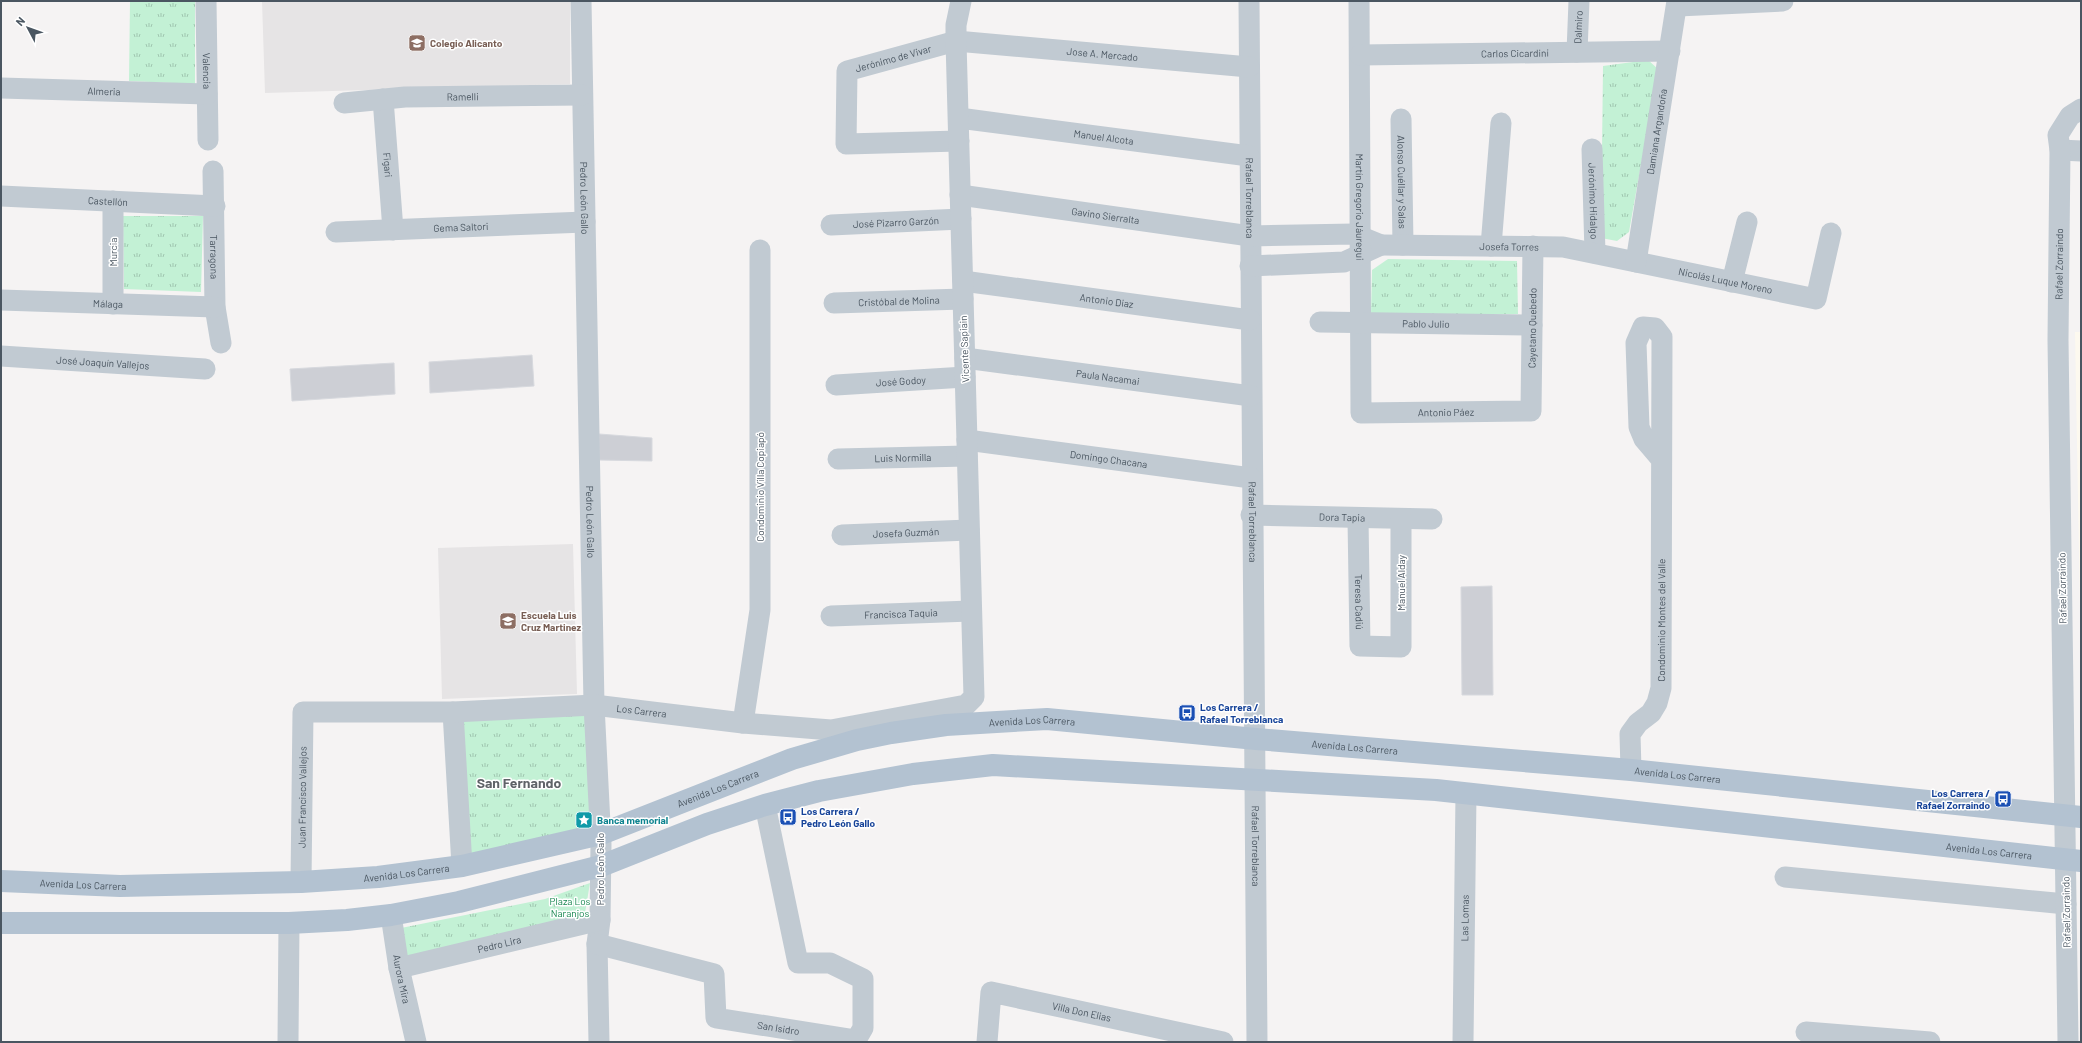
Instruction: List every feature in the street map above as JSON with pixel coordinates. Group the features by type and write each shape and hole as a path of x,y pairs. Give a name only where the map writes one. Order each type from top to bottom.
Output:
{"main road":[{"name":"Avenida Los Carrera","path":"1,881 120,886 301,882 378,877 462,866 601,834 792,759 857,740 918,728 1047,719 1256,739 1631,770 2073,816"},
{"name":"Avenida Los Carrera","path":"1,923 289,923 347,920 391,915 459,902 601,866 707,824 765,805 873,780 993,765 1436,790 2073,861"}],"street":[{"name":"Valencia","path":"206,1 208,140"},
{"name":"Pedro León Gallo","path":"581,1 594,705 601,834 600,920 597,944 594,1041"},
{"name":"Vicente Sapiain","path":"961,1 956,25 956,41 974,697"},
{"name":"Rafael Torreblanca","path":"1249,1 1251,516 1256,739 1257,1042"},
{"name":"Martín Gregorio Jáuregui","path":"1360,1 1362,324 1361,413"},
{"name":"Dalmiro","path":"1577,52 1579,1"},
{"path":"1677,3 1783,1"},
{"name":"Damiana Argandoña","path":"1636,262 1677,3"},
{"name":"Jose A. Mercado","path":"956,41 1249,67"},
{"name":"Jerónimo de Vivar","path":"956,41 847,71 846,144 959,141"},
{"name":"Carlos Cicardini","path":"1360,56 1670,51"},
{"name":"Almeria","path":"1,88 207,94"},
{"name":"Ramelli","path":"344,103 405,97 582,95"},
{"name":"Figari","path":"382,99 393,230"},
{"path":"2081,109 2070,116 2059,142 2081,151"},
{"name":"Manuel Alcota","path":"958,118 1249,156"},
{"name":"Alonso Cuéllar y Salas","path":"1401,119 1403,245"},
{"path":"1491,246 1501,124"},
{"name":"Rafael Zorraindo","path":"2059,142 2058,340 2073,816 2073,861 2066,904 2068,1042"},
{"name":"Jerónimo Hidalgo","path":"1592,149 1595,253"},
{"name":"Tarragona","path":"213,171 215,307 221,343"},
{"name":"Gavino Sierralta","path":"960,195 1250,236"},
{"name":"Castellón","path":"1,196 214,206"},
{"name":"Murcia","path":"113,201 113,304"},
{"name":"José Pizarro Garzón","path":"832,225 961,219"},
{"name":"Gema Saltori","path":"336,232 585,222"},
{"path":"1732,282 1747,222"},
{"name":"Nicolás Luque Moreno","path":"1636,262 1816,299 1831,233"},
{"path":"1250,236 1354,234 1361,246"},
{"name":"Josefa Torres","path":"1250,266 1344,262 1361,246 1381,245 1563,247 1636,262"},
{"name":"Cayetano Quebedo","path":"1531,411 1533,246"},
{"name":"Condominio Villa Copiapó","path":"743,723 760,610 760,250"},
{"name":"Cristóbal de Molina","path":"834,303 963,290"},
{"name":"Antonio Diaz","path":"963,290 1250,320"},
{"name":"Málaga","path":"1,300 215,307"},
{"name":"Pablo Julio","path":"1320,322 1362,324 1532,325"},
{"name":"Condominio Montes del Valle","path":"1631,770 1630,734 1638,722 1651,713 1657,703 1661,688 1662,460 1662,337 1655,328 1643,327 1636,343 1639,427 1644,439 1662,460"},
{"name":"José Joaquín Vallejos","path":"1,356 205,369"},
{"name":"José Godoy","path":"836,385 965,367"},
{"name":"Paula Nacamai","path":"965,367 1251,396"},
{"name":"Antonio Páez","path":"1361,413 1531,411"},
{"name":"Luis Normilla","path":"838,459 967,448"},
{"name":"Domingo Chacana","path":"967,448 1251,478"},
{"name":"Dora Tapia","path":"1251,516 1358,519 1432,519"},
{"name":"Teresa Cadiú","path":"1358,519 1360,646 1401,647"},
{"name":"Manuel Alday","path":"1401,519 1401,647"},
{"name":"Josefa Guzmán","path":"842,535 969,530"},
{"name":"Francisca Taquia","path":"831,616 971,611"},
{"name":"Los Carrera","path":"303,712 453,712 594,705 743,723 831,730 966,706 974,697"},
{"name":"Juan Francisco Vallejos","path":"301,882 303,712"},
{"path":"453,712 462,866"},
{"name":"Las Lomas","path":"1463,1042 1466,794"},
{"name":"San Isidro","path":"597,944 714,974 716,1018 856,1040 863,1028 863,979 830,963 798,963 765,805"},
{"path":"1785,877 2066,904"},
{"name":"Aurora Mira","path":"391,915 399,968 416,1042"},
{"name":"Pedro Lira","path":"399,968 600,920"},
{"path":"288,1042 289,923"},
{"name":"Villa Don Elias","path":"987,1042 991,992 1223,1042"},
{"path":"1806,1032 1851,1039 1930,1042"}],"shaded area":[{"name":"Colegio Alicanto","path":"262,1 570,1 570,84 265,93"},
{"path":"2075,332 2081,332 2081,665"},
{"name":"Escuela Luis Cruz Martinez","path":"573,544 577,694 442,699 438,548"}],"green space":[{"path":"130,1 195,1 195,84 129,81"},
{"path":"1648,60 1658,69 1629,232 1617,241 1601,238 1603,66"},
{"path":"123,216 203,216 201,292 124,289"},
{"path":"1388,259 1517,261 1518,314 1371,315 1372,270"},
{"path":"585,710 596,831 466,860 457,716"},
{"name":"Plaza Los Naranjos","path":"590,883 584,919 407,957 401,928 545,899"}],"building":[{"path":"532,355 534,386 430,393 429,362"},
{"path":"394,363 395,394 292,401 290,369"},
{"path":"599,434 652,438 652,461 599,460"},
{"path":"1492,586 1493,695 1462,695 1461,587"}],"place":[{"name":"Colegio Alicanto","path":"417,43"},
{"name":"Escuela Luis Cruz Martinez","path":"508,621"},
{"name":"Los Carrera / Rafael Torreblanca","path":"1187,713"},
{"name":"Los Carrera / Rafael Zorraindo","path":"2003,799"},
{"name":"Los Carrera / Pedro León Gallo","path":"788,817"},
{"name":"Banca memorial","path":"584,820"}],"district":[{"name":"San Fernando","path":"519,782"}]}
